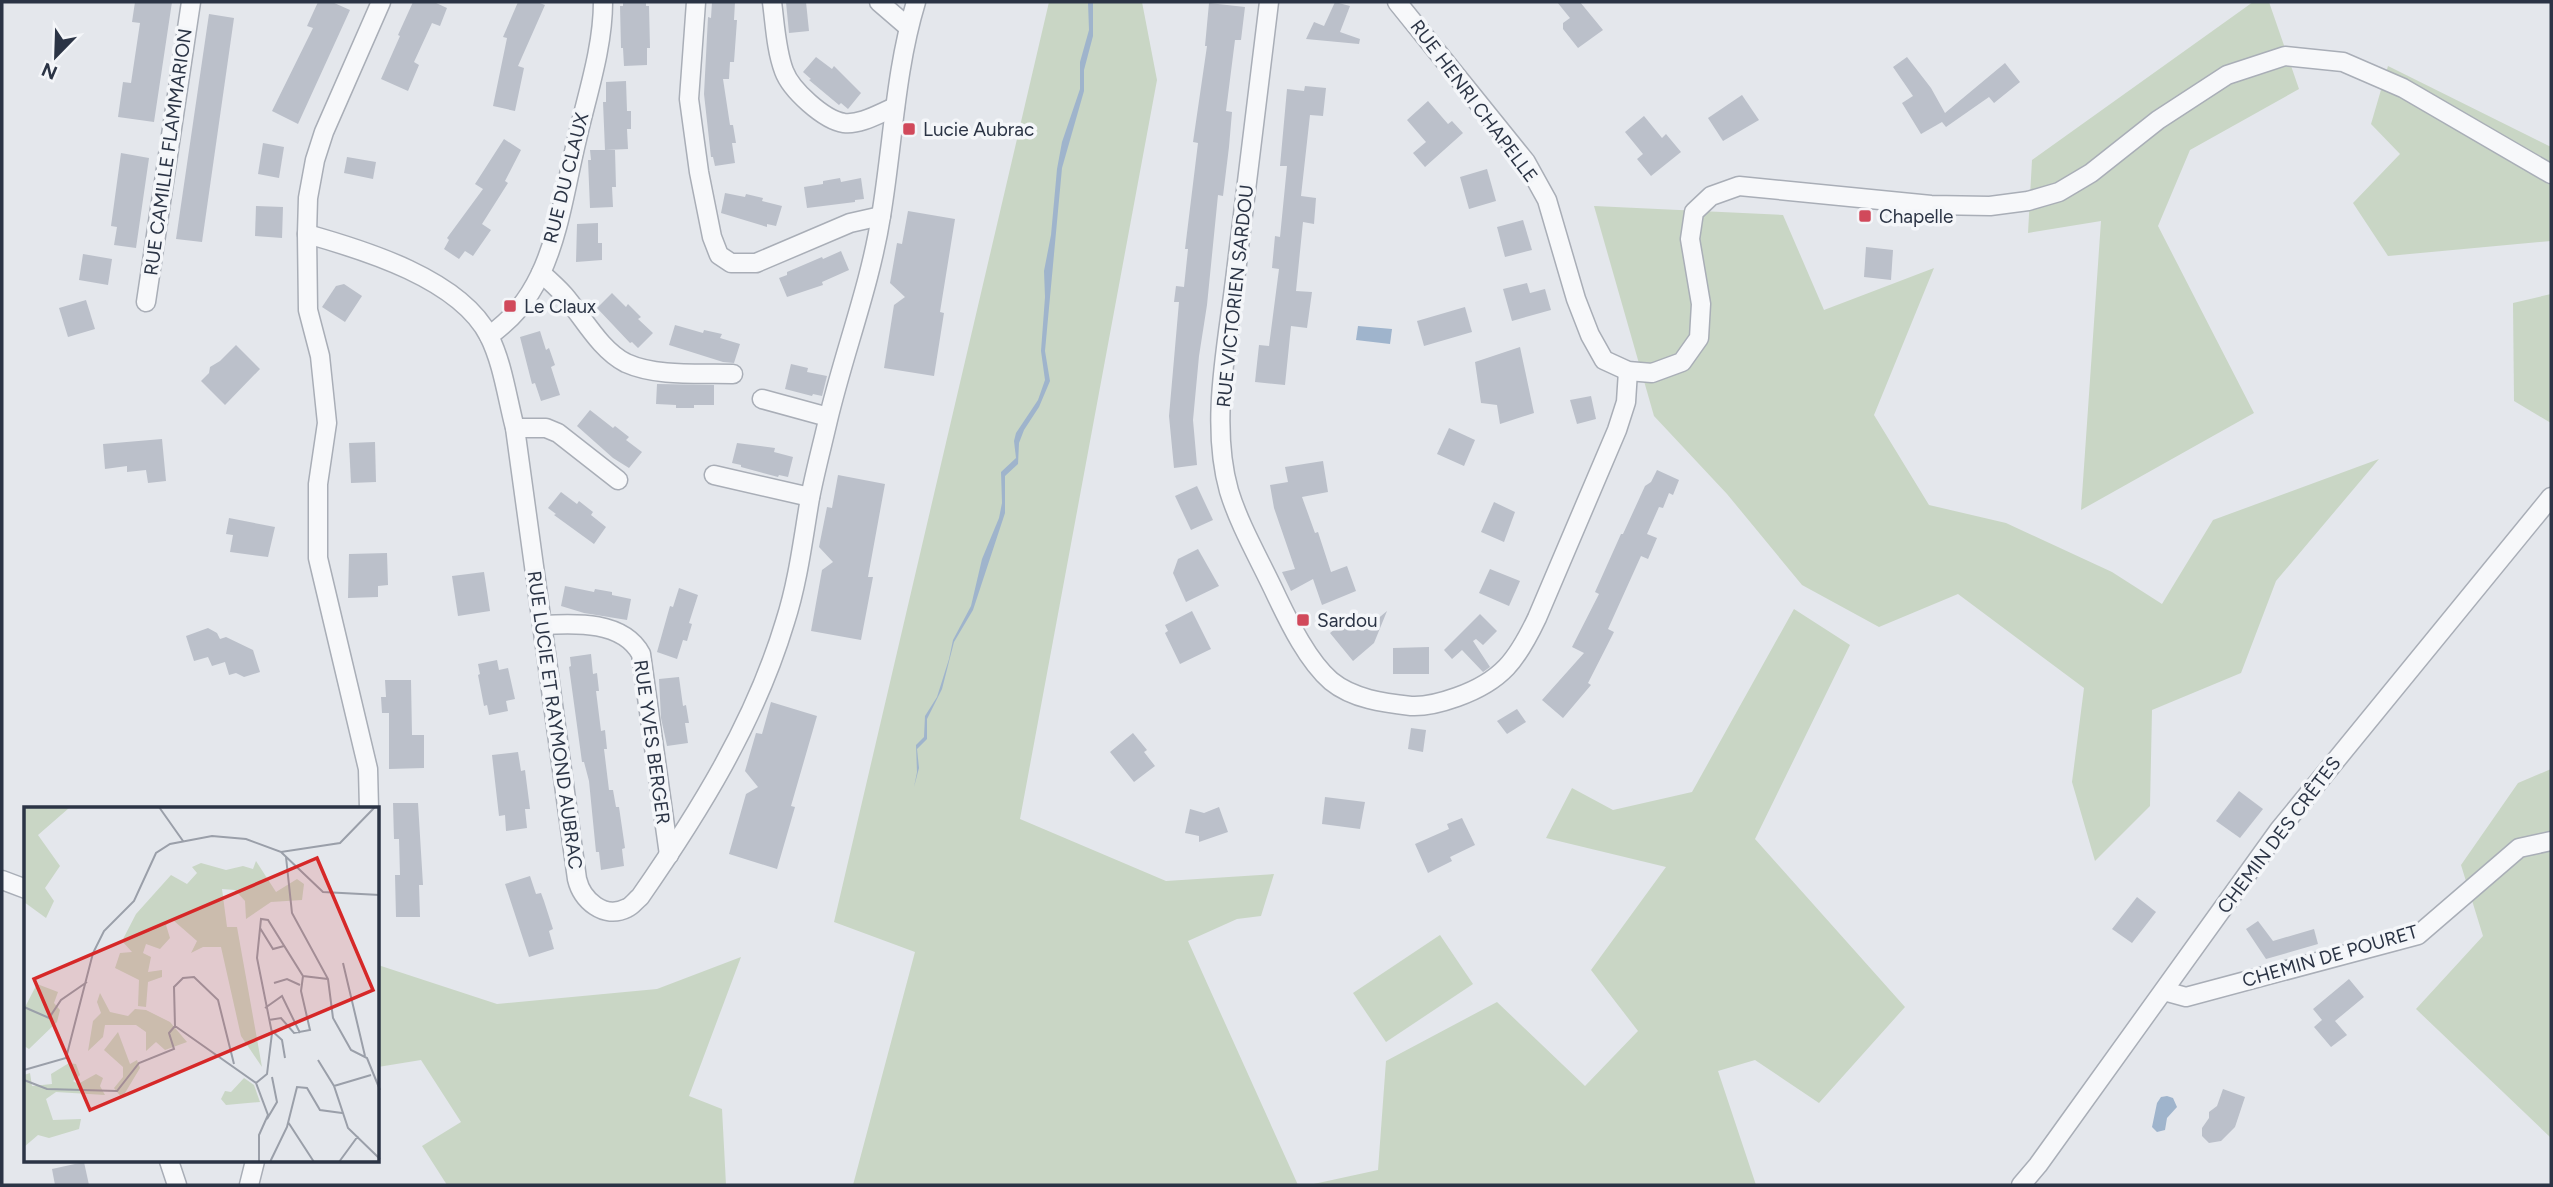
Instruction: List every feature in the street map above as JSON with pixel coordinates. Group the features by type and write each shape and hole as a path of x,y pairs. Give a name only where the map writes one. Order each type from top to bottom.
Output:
{"street":[{"name":"RUE CAMILLE FLAMMARION","path":"146,302 191,2"},
{"path":"369,807 368,769 318,558 318,484 327,423 320,356 308,310 307,234 308,198 315,160 324,132 381,2"},
{"name":"RUE DU CLAUX","path":"489,336 511,320 527,299 541,273 555,230 593,71 603,2"},
{"path":"696,2 689,99 699,172 712,237 719,255 731,263 756,263 850,223 881,216"},
{"path":"772,2 784,72 815,108 829,118 844,123 862,121 895,107"},
{"path":"878,2 908,27"},
{"name":"RUE LUCIE ET RAYMOND AUBRAC","path":"307,234 405,268 446,290 475,315 489,336 498,360 515,428 580,892 589,903 600,909 614,911 628,908 640,897 698,812 738,738 764,681 786,622 828,417 867,285 881,216 908,27 916,2"},
{"name":"RUE VICTORIEN SARDOU","path":"1269,2 1223,386 1223,459 1229,491 1292,628 1331,681 1357,695 1387,704 1416,706 1443,702 1470,692 1494,680 1510,666 1536,618 1617,430 1626,402 1628,371"},
{"name":"RUE HENRI CHAPELLE","path":"1397,2 1526,162 1547,200 1576,299 1590,335 1604,360 1628,371"},
{"path":"1628,371 1652,373 1682,362 1699,338 1701,304 1690,239 1694,212 1711,196 1739,186 1931,205 1990,206 2028,201 2059,192 2091,173 2158,120 2227,75 2285,56 2343,62 2403,88 2551,174"},
{"path":"541,273 562,293 608,350 625,362 662,371 733,374"},
{"path":"762,399 828,417"},
{"path":"515,428 546,428 558,433 618,480"},
{"path":"714,475 810,497"},
{"name":"CHEMIN DES CRÊTES","path":"2021,1185 2279,830 2551,497"},
{"name":"RUE YVES BERGER","path":"543,625 572,624 605,629 624,634 635,642 641,654 669,855"},
{"name":"CHEMIN DE POURET","path":"2164,991 2186,997 2418,935 2519,848 2551,841"},
{"path":"2,880 24,888"},
{"path":"169,1162 177,1185"},
{"path":"249,1185 255,1162"}],"green space":[{"path":"1049,2 1142,2 1157,80 1020,819 1166,881 1274,874 1261,916 1237,919 1188,941 1298,1185 853,1185 915,952 834,922"},
{"path":"2253,2 2269,2 2299,89 2190,150 2158,226 2254,413 2081,510 2101,221 2028,233 2032,160"},
{"path":"2388,66 2551,147 2551,241 2388,256 2353,203 2400,154 2371,124"},
{"path":"1594,206 1783,215 1824,310 1934,268 1874,415 1929,505 2006,523 2112,572 2162,604 2213,520 2379,459 2276,581 2241,673 2152,710 2150,806 2095,861 2072,782 2084,688 1958,594 1879,627 1802,585 1727,494 1654,416"},
{"path":"2551,294 2551,423 2514,401 2513,303"},
{"path":"1794,609 1850,645 1755,839 1905,1007 1819,1103 1755,1060 1718,1071 1756,1185 1309,1185 1378,1170 1386,1061 1497,1002 1585,1086 1638,1031 1591,970 1666,867 1546,838 1572,788 1613,810 1692,792"},
{"path":"2551,769 2550,1137 2416,1009 2483,936 2461,865 2518,783"},
{"path":"1440,935 1473,984 1386,1042 1353,993"},
{"path":"741,957 689,1096 722,1109 726,1185 447,1185 422,1146 461,1122 421,1060 380,1067 380,966 497,1004 657,989"}],"water":[{"path":"1088,2 1093,2 1093,36 1084,70 1084,91 1062,168 1045,351 1050,381 1039,407 1024,430 1019,443 1018,464 1005,476 1005,513 973,610 954,642 942,689 927,719 927,739 917,749 919,768 914,787 917,772 916,745 924,737 925,716 937,697 953,640 971,606 982,559 999,518 1002,503 1001,472 1016,458 1016,433 1038,400 1045,380 1041,351 1044,271 1062,142 1080,89 1080,62 1089,30"},
{"path":"1358,326 1392,329 1390,344 1356,340"},
{"path":"2161,1097 2173,1098 2177,1107 2167,1118 2165,1130 2157,1132 2152,1127 2157,1103"}],"building":[{"path":"135,2 172,2 154,122 118,117 123,82 131,83 140,23 132,22"},
{"path":"318,2 332,2 350,10 298,124 272,111 313,28 307,26"},
{"path":"413,2 434,2 447,8 440,26 432,23 414,62 419,65 408,91 381,79"},
{"path":"518,2 545,5 518,66 524,68 515,111 493,106 507,38 503,37"},
{"path":"623,2 646,2 646,6 649,6 650,48 647,48 647,65 624,66 620,6 623,6"},
{"path":"712,2 735,2 734,20 737,20 734,62 730,62 729,79 723,79 730,125 733,125 736,143 732,143 735,163 715,166 711,157 704,94 708,17 711,18"},
{"path":"786,2 806,2 809,31 789,33"},
{"path":"1335,2 1350,6 1340,32 1360,39 1359,44 1306,39 1314,22 1324,26"},
{"path":"1557,2 1580,2 1603,30 1578,48 1563,29 1563,23 1570,18"},
{"path":"1209,3 1245,7 1241,40 1235,40 1226,111 1232,112 1229,147 1223,196 1218,195 1199,356 1193,420 1197,465 1174,468 1169,416 1179,302 1174,302 1176,286 1184,287 1188,249 1185,249 1198,143 1193,142 1207,46"},
{"path":"209,14 234,18 202,242 176,239"},
{"path":"816,57 832,69 834,66 861,93 848,109 841,103 839,105 803,72"},
{"path":"1907,57 1931,88 1945,113 2005,63 2020,82 1994,103 1989,97 1946,127 1942,122 1921,134 1902,103 1913,96 1893,67"},
{"path":"626,81 627,111 631,111 631,129 627,129 628,149 605,150 603,102 606,102 606,82"},
{"path":"1305,86 1326,88 1323,116 1310,115 1301,196 1316,198 1314,224 1303,222 1296,291 1312,292 1307,328 1291,326 1285,385 1255,382 1259,345 1269,346 1279,269 1272,268 1275,236 1280,237 1287,166 1280,166 1287,89 1304,91"},
{"path":"1742,95 1759,120 1723,141 1708,118"},
{"path":"1428,101 1448,124 1452,121 1463,133 1425,167 1413,153 1426,142 1407,120"},
{"path":"1644,116 1662,138 1666,134 1681,152 1651,176 1637,159 1643,154 1625,132"},
{"path":"504,139 521,150 505,181 508,183 482,224 491,230 473,256 465,251 459,259 444,249 449,240 447,238 483,189 475,184"},
{"path":"263,143 284,147 279,178 258,174"},
{"path":"590,150 615,150 616,187 612,187 613,207 590,208"},
{"path":"121,153 149,158 136,248 114,245 117,227 111,226"},
{"path":"347,157 376,162 373,179 344,173"},
{"path":"1487,169 1496,201 1469,209 1460,177"},
{"path":"840,178 841,182 861,178 864,199 807,208 804,187"},
{"path":"725,193 745,197 746,194 782,206 776,226 767,224 767,227 721,213"},
{"path":"256,206 283,207 282,238 255,236"},
{"path":"908,211 955,219 940,312 944,313 934,376 884,368 894,305 905,297 890,283 897,243 902,244"},
{"path":"1523,220 1532,250 1505,257 1497,227"},
{"path":"598,223 598,243 602,243 602,260 576,262 577,224"},
{"path":"1866,247 1893,250 1891,280 1864,277"},
{"path":"841,251 849,270 822,282 823,285 787,297 779,278 787,275 787,272"},
{"path":"83,254 112,259 108,285 79,280"},
{"path":"1527,283 1530,293 1545,289 1551,310 1512,321 1503,289"},
{"path":"344,284 362,296 345,322 322,307 336,286"},
{"path":"612,293 626,307 628,304 641,317 638,319 653,333 638,348 597,308"},
{"path":"86,300 95,329 68,337 59,308"},
{"path":"1465,307 1472,332 1424,346 1417,321"},
{"path":"675,325 703,333 704,330 722,334 720,338 740,344 734,363 669,345"},
{"path":"540,331 546,350 549,348 555,365 551,367 560,395 541,401 535,383 532,384 520,337"},
{"path":"236,345 260,369 225,405 201,381 209,373 210,367"},
{"path":"1520,347 1534,413 1500,424 1497,405 1481,403 1475,362"},
{"path":"791,364 808,368 807,372 827,376 822,396 785,389"},
{"path":"657,384 714,385 714,405 676,408 676,405 656,404"},
{"path":"1591,396 1596,419 1577,424 1570,400"},
{"path":"590,410 629,437 626,440 642,452 629,468 613,458 577,426"},
{"path":"1449,428 1475,440 1464,466 1437,454"},
{"path":"162,439 166,481 148,483 146,470 127,472 127,466 105,469 103,444"},
{"path":"375,442 376,482 351,483 349,443"},
{"path":"737,443 775,448 774,452 793,457 788,477 778,477 732,463"},
{"path":"1323,461 1328,492 1302,497 1315,533 1318,532 1331,572 1347,566 1356,591 1322,605 1313,579 1291,591 1282,572 1295,569 1274,508 1270,485 1288,482 1285,467"},
{"path":"1657,470 1679,480 1673,495 1669,493 1663,508 1659,507 1647,534 1657,538 1648,559 1641,556 1608,629 1614,632 1588,683 1591,685 1563,718 1542,700 1584,653 1572,647 1599,594 1595,592 1621,534 1645,486 1651,482"},
{"path":"838,475 885,484 868,577 873,577 861,640 811,631 822,570 833,562 819,547 827,507 832,508"},
{"path":"1197,486 1213,520 1191,530 1175,496"},
{"path":"561,492 577,504 579,501 606,527 594,544 548,508"},
{"path":"1494,502 1515,512 1504,542 1481,532"},
{"path":"229,518 275,527 268,557 230,552 233,535 226,534"},
{"path":"1198,549 1219,586 1186,602 1173,573 1178,559"},
{"path":"387,553 388,585 378,586 378,597 348,598 349,554"},
{"path":"1490,569 1520,581 1509,606 1479,593"},
{"path":"484,572 490,611 458,616 452,576"},
{"path":"565,586 594,592 595,589 612,592 612,595 631,599 627,620 561,606"},
{"path":"679,588 698,595 689,623 692,624 687,641 683,640 677,659 657,652 670,606 673,607"},
{"path":"1192,611 1211,649 1180,664 1165,633 1168,631 1165,625"},
{"path":"1387,611 1374,643 1353,661 1330,633 1351,616 1363,631"},
{"path":"1480,614 1497,631 1483,645 1476,639 1473,641 1490,667 1483,672 1462,650 1452,659 1444,650"},
{"path":"208,628 217,633 220,639 226,637 253,650 260,672 244,677 236,673 229,675 225,662 212,666 208,657 194,661 186,636"},
{"path":"1429,647 1429,674 1393,674 1393,648"},
{"path":"591,654 593,674 597,673 599,691 596,691 601,731 605,730 607,749 604,749 609,790 613,790 616,807 619,807 625,848 622,849 624,866 601,870 599,852 596,852 589,781 582,762 569,667 570,657"},
{"path":"497,660 499,670 508,668 515,699 506,701 508,711 489,715 487,705 484,706 478,664"},
{"path":"679,677 683,706 686,705 689,723 685,723 688,743 667,746 661,718 659,679"},
{"path":"385,680 411,680 412,735 424,735 424,768 389,769 389,713 382,713 381,697 386,697"},
{"path":"771,702 817,716 791,806 795,807 777,869 729,854 746,794 758,787 745,771 756,733 762,734"},
{"path":"1517,709 1526,722 1507,734 1497,721"},
{"path":"1411,728 1426,730 1423,752 1408,749"},
{"path":"1133,733 1147,750 1144,752 1155,766 1134,782 1110,752"},
{"path":"518,752 521,771 525,770 530,809 525,809 527,828 506,831 505,815 499,816 492,755"},
{"path":"2239,791 2263,809 2240,838 2216,821"},
{"path":"1325,797 1365,802 1360,829 1322,824"},
{"path":"393,803 418,803 423,885 419,885 420,917 396,917 395,875 400,875 399,839 394,839"},
{"path":"1219,807 1228,832 1199,842 1199,836 1185,833 1190,809 1204,813"},
{"path":"1462,818 1475,845 1450,857 1452,861 1428,873 1415,844 1449,829 1447,824"},
{"path":"530,876 536,894 541,893 544,901 553,929 549,931 554,949 529,957 505,884"},
{"path":"2137,897 2156,912 2132,943 2112,929"},
{"path":"2258,921 2273,941 2314,929 2318,944 2266,959 2246,929"},
{"path":"2349,979 2364,997 2335,1021 2347,1035 2331,1047 2314,1027 2322,1020 2313,1009"},
{"path":"2223,1089 2245,1097 2235,1127 2221,1141 2209,1143 2202,1136 2202,1128 2209,1118 2209,1112 2217,1106"},
{"path":"84,1162 89,1185 55,1185 52,1169"}],"place":[{"name":"Lucie Aubrac","path":"909,129"},
{"name":"Chapelle","path":"1865,216"},
{"name":"Le Claux","path":"510,306"},
{"name":"Sardou","path":"1303,620"}]}
